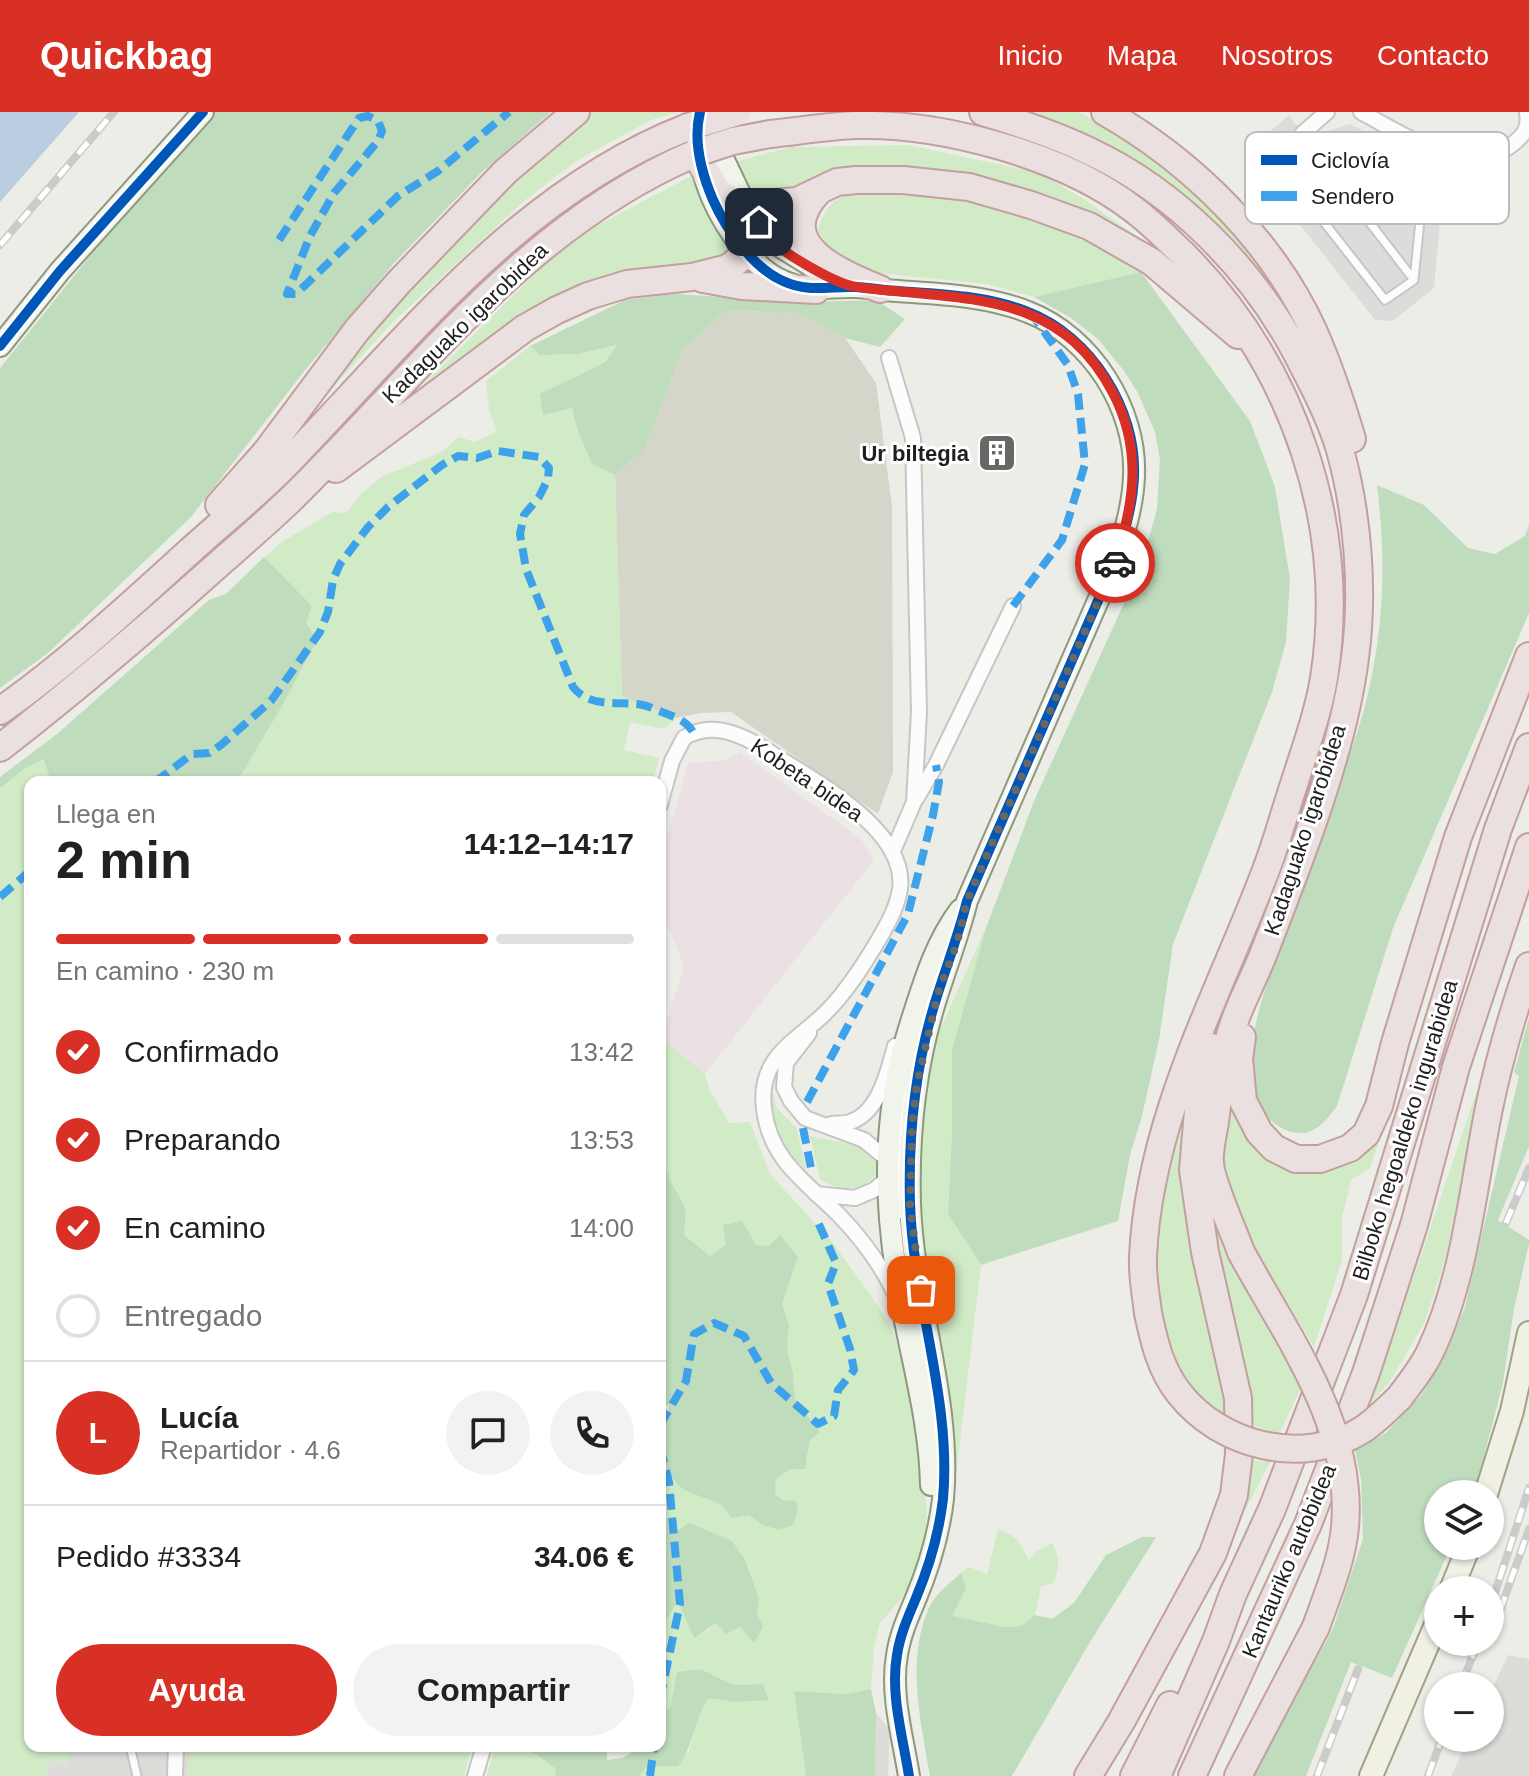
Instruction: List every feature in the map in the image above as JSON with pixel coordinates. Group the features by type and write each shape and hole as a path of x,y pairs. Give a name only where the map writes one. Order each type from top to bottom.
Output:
{"highway":[{"path":"154,584 266,452 357,330 399,282 506,171 576,112"},
{"name":"Kadaguako igarobidea","path":"0,711 51,675 291,460 433,309 542,209 626,154 694,119 737,112"},
{"name":"Kadaguako igarobidea","path":"983,112 1093,152 1170,203 1208,236 1265,300 1319,396 1340,449 1352,507 1359,608 1355,659 1342,720 1317,806 1262,957"},
{"path":"1105,112 1162,149 1204,184 1236,217 1290,288 1312,328 1337,388 1353,444 1364,502 1366,532 1356,564"},
{"name":"Kadaguako igarobidea","path":"0,748 145,630 290,500 467,314 532,254 577,219 667,165 699,159 733,141 859,125 902,127 997,144 1040,159 1131,207 1207,279 1236,314 1282,395 1307,455 1319,499 1326,545 1330,611 1324,678 1317,709 1260,886"},
{"path":"699,159 718,192 753,214"},
{"path":"753,214 797,201 837,182 903,180 969,187 1089,226 1152,262 1259,353"},
{"path":"819,191 806,204 801,229 809,246 825,265 880,289"},
{"path":"290,500 351,459 525,328 557,310 627,284 692,277 728,268 756,246 753,214"},
{"path":"692,277 742,286 816,290"},
{"path":"1262,957 1239,1059 1243,1101 1259,1132 1274,1148 1296,1159 1320,1159 1350,1148 1366,1134 1379,1106 1395,1043 1458,837 1529,656"},
{"name":"Bilboko hegoaldeko ingurabidea","path":"1272,1509 1354,1295 1498,829 1529,747"},
{"name":"Bilboko hegoaldeko ingurabidea","path":"1366,1373 1414,1225 1456,1067 1529,847"},
{"path":"1260,886 1174,1093 1147,1205 1143,1262 1148,1313 1158,1355 1178,1392 1203,1417 1243,1440 1304,1449 1347,1438 1380,1417 1399,1398 1422,1366 1443,1321 1461,1252 1490,1104 1516,1002 1529,966"},
{"path":"1088,1776 1213,1553 1234,1495 1239,1454 1238,1398 1205,1252 1193,1170 1200,1087 1260,886"},
{"path":"1238,1776 1316,1627 1335,1574 1345,1528 1344,1478 1338,1445 1313,1380 1241,1252 1209,1164 1221,1077 1233,1025 1262,957"},
{"name":"Kantauriko autobidea","path":"1194,1776 1308,1524 1366,1373"},
{"name":"Kantauriko autobidea","path":"1233,1594 1272,1509"},
{"path":"1134,1776 1207,1635 1233,1594"},
{"path":"1157,1776 1216,1641 1233,1594"},
{"path":"1097,1776 1121,1722"}],"main road":[{"path":"1490,1480 1512,1411 1529,1333"},
{"path":"1371,1776 1424,1653"}],"street":[{"path":"0,346 60,271 203,112"},
{"path":"726,112 721,129 723,158 753,214 774,243 831,279 852,287"},
{"path":"1304,132 1327,112"},
{"path":"1361,112 1401,132"},
{"path":"1509,147 1529,127 1527,112"},
{"path":"694,119 706,184 721,216 761,265 783,281 816,290 852,287 963,297 1030,312 1066,335 1089,355 1122,409 1133,455 1132,496 1114,564 967,901 957,943 938,993 920,1067 912,1125 910,1206 938,1395 943,1440 943,1498 933,1550 901,1635 896,1665 897,1695 909,1776"},
{"path":"889,358 913,438 919,712 914,802"},
{"path":"893,851 914,802 936,765 1013,606"},
{"name":"Kobeta bidea","path":"666,783 672,761 684,738 705,729 730,731 755,742 862,815 893,851 901,887 895,910 869,956 836,1002 818,1019"},
{"path":"933,1550 931,1471 890,1238 889,1168 897,1069 916,1005 944,933 967,901"},
{"path":"826,1124 852,1122 869,1109 916,1005"},
{"path":"818,1019 786,1063 784,1087 805,1118 864,1140 899,1181 909,1288 924,1312"},
{"path":"818,1019 795,1036 775,1060 764,1081 763,1108 770,1140 786,1164 872,1252 902,1308"},
{"path":"816,1194 855,1198 874,1190 898,1151 906,1086 920,1067"},
{"path":"175,1776 176,1752"},
{"path":"475,1776 482,1752"}],"lane":[{"path":"1325,224 1385,300 1414,280 1420,224"},
{"path":"1371,224 1414,280"},
{"path":"131,1752 137,1776"}],"shaded area":[{"path":"1289,115 1294,123 1310,132 1269,132"},
{"path":"1350,124 1366,132 1325,132"},
{"path":"1299,224 1440,224 1434,288 1393,321 1375,320"},
{"path":"727,310 800,314 845,338 876,383 892,507 893,772 878,814 731,712 676,718 622,696 615,475 645,449 682,351"},
{"path":"740,752 861,839 874,860 705,1074 666,1041 666,1025 684,966 666,922 666,842 688,763 726,760"},
{"path":"1508,1655 1529,1659 1529,1776 1451,1776 1462,1752 1504,1752 1504,1672 1500,1672"},
{"path":"876,1713 890,1730 888,1776 875,1776"},
{"path":"70,1752 190,1752 187,1776 45,1776 49,1760 67,1764"}],"green space":[{"path":"215,112 551,112 482,172 394,263 306,369 191,517 48,653 0,688 0,368 127,210"},
{"path":"588,112 678,112 651,120 578,160 524,201 394,321 299,424 355,347 452,238"},
{"path":"1028,112 1079,112 1157,159 1222,216 1269,274 1300,327 1262,273 1207,215 1135,162 1074,128"},
{"path":"909,145 1039,173 1084,199 1146,243 1068,205 975,177 875,166 776,191 751,194 735,162 791,147"},
{"path":"695,174 710,214 734,251 721,261 540,313 414,394 546,263 594,227"},
{"path":"865,191 985,203 1078,234 1141,272 1034,297 987,284 877,273 858,266 827,245 818,230 825,212 834,202"},
{"path":"1141,272 1250,421 1275,487 1290,579 1286,642 1272,692 1173,944 1159,1040 1130,1155 1118,1221 981,1265 948,1214 952,1051 986,928 1034,801 1141,566 1157,509 1160,460 1155,432 1138,393 1124,371 1098,339 1071,318 1034,297"},
{"path":"673,294 812,302 876,300 905,319 880,347 845,338 800,314 727,310 682,351 645,449 615,475 592,464 578,432 572,408 543,415 540,394 605,362 617,345 578,354 540,355 530,346 625,300"},
{"path":"618,345 605,362 573,377 573,401 579,432 592,464 615,475 622,696 676,718 664,729 630,722 624,750 659,758 654,776 239,776 305,664 306,623 312,606 264,557 282,542 332,512 346,513 360,495 381,477 441,452 459,437 475,442 497,431 489,410 486,381 530,346 540,355 578,354"},
{"path":"1377,485 1424,505 1468,548 1495,554 1525,536 1529,525 1529,613 1393,928 1337,1106 1316,1128 1299,1133 1279,1127 1258,1104 1251,1083 1251,1057 1269,975 1354,743 1366,701 1376,655 1381,607 1382,558"},
{"path":"264,557 312,606 306,623 317,640 241,775 49,776 44,759 25,768 0,788 0,777 57,734 209,600 226,594"},
{"path":"45,759 49,776 24,776 24,1752 70,1752 67,1764 49,1760 45,1776 0,1776 0,788 25,767"},
{"path":"989,921 952,1052 948,1214 981,1265 948,1542 948,1426 921,1252 917,1199 922,1103 930,1052"},
{"path":"1529,1018 1529,1146 1498,1220 1529,1240 1529,1244 1514,1308 1503,1383 1478,1480 1424,1480 1424,1560 1445,1560 1438,1576 1424,1576 1424,1606 1392,1678 1351,1662 1306,1776 1251,1776 1332,1631 1363,1539 1361,1479 1355,1450 1386,1433 1422,1394 1443,1360 1465,1307 1519,1076 1514,1072"},
{"path":"666,1041 705,1074 709,1089 729,1123 750,1122 770,1174 832,1242 872,1297 891,1327 904,1361 923,1458 927,1514 925,1543 915,1574 901,1599 880,1623 874,1648 871,1689 847,1694 794,1691 806,1776 639,1776 647,1766 689,1752 700,1710 708,1698 735,1702 769,1699 763,1684 733,1685 701,1669 678,1672 670,1708 666,1710 666,1619 678,1600 684,1615 706,1632 716,1623 763,1627 756,1613 759,1599 674,1533 666,1518 666,1469 719,1504 732,1518 749,1514 763,1525 782,1500 775,1493 776,1479 808,1458 809,1420 795,1399 787,1349 789,1325 782,1304 798,1257 745,1243 727,1245 711,1256 684,1235 686,1209 666,1169"},
{"path":"1491,1070 1443,1266 1424,1324 1389,1383 1371,1403 1477,1090"},
{"path":"1229,1083 1245,1132 1262,1153 1279,1164 1309,1171 1337,1168 1357,1157 1381,1136 1370,1168 1351,1180 1342,1217 1342,1260 1314,1347 1261,1258 1238,1212 1230,1188 1224,1144"},
{"path":"772,1088 776,1107 797,1129 806,1169 782,1143 773,1124"},
{"path":"1181,1116 1185,1193 1229,1418 1200,1396 1184,1378 1173,1356 1160,1314 1155,1257 1157,1230"},
{"path":"810,1136 861,1149 870,1155 878,1173 858,1187 843,1188 827,1183 820,1179"},
{"path":"666,1169 686,1209 684,1235 710,1256 726,1245 723,1225 742,1221 756,1245 769,1246 780,1235 798,1257 782,1304 789,1325 787,1349 795,1399 820,1432 810,1440 805,1469 791,1469 776,1479 775,1493 782,1500 796,1501 798,1510 793,1525 779,1530 763,1525 749,1515 732,1518 719,1504 678,1485 666,1469 669,1404 666,1406"},
{"path":"1203,1184 1231,1256 1301,1388 1279,1434 1245,1423"},
{"path":"1244,1460 1270,1462 1238,1524"},
{"path":"666,1517 674,1533 689,1523 732,1541 745,1560 759,1599 757,1613 763,1627 754,1643 740,1627 726,1634 716,1623 694,1638 678,1601 666,1620"},
{"path":"998,1529 1017,1540 1029,1560 1052,1543 1057,1553 1058,1568 1053,1583 1041,1587 1035,1615 1021,1626 1005,1627 951,1616 966,1588 961,1573 969,1567 987,1574"},
{"path":"1142,1537 1156,1537 1012,1776 930,1776 917,1693 917,1672 921,1630 928,1610 938,1595 961,1573 966,1588 952,1616 1005,1627 1021,1626 1035,1615 1052,1619 1074,1603 1106,1555"},
{"path":"701,1669 733,1685 763,1684 769,1700 735,1702 708,1698 678,1766 647,1766 639,1776 555,1776 556,1769 532,1752 607,1752 607,1760 622,1758 633,1752 666,1752 666,1710 670,1708 677,1672"},
{"path":"871,1689 876,1713 875,1776 806,1776 794,1691 847,1694"},
{"path":"190,1752 470,1752 464,1776 187,1776"},
{"path":"493,1752 532,1752 556,1769 555,1776 487,1776"}],"water":[{"path":"0,112 79,112 0,202"}],"railway":[{"path":"0,245 114,112"},
{"path":"1506,1223 1529,1168"},
{"path":"1500,1576 1529,1488"},
{"path":"1504,1600 1529,1529"},
{"path":"1466,1672 1473,1656"},
{"path":"1317,1776 1358,1669"},
{"path":"1428,1776 1437,1752"}],"marked path":[{"path":"279,240 359,118 368,116 378,121 382,131 378,141 334,193 310,236 287,294 296,294 398,196 438,171 509,112"},
{"path":"1013,606 1062,540 1085,464 1078,394 1068,365 1035,319"},
{"path":"163,776 192,754 209,753 221,745 271,701 320,632 340,564 368,527 388,507 458,456 477,458 498,451 539,457 549,468 548,479 539,497 524,515 520,534 526,569 573,687 594,701 649,707 675,717 693,732"},
{"path":"807,1102 908,914 933,815 939,782 936,765"},
{"path":"0,897 24,876"},
{"path":"803,1128 812,1173"},
{"path":"666,1415 686,1381 694,1334 714,1323 744,1336 771,1383 818,1424 834,1416 838,1390 854,1370 828,1284 836,1263 818,1222"},
{"path":"666,1470 680,1604 666,1670"},
{"path":"650,1776 653,1752"}],"cycle path":[{"path":"0,346 60,271 203,112"},
{"path":"700,112 698,145 709,189 733,235 761,267 783,281 802,287 862,287 976,298 1011,306 1051,323 1072,338 1106,378 1128,425 1133,451 1132,498 1114,564 967,901 930,1018 919,1070 910,1150 910,1203 918,1277 942,1424 944,1462 943,1499 936,1537 902,1633 895,1670 898,1716 909,1776"}],"way so far":[{"path":"921,1290 910,1206 910,1161 917,1084 932,1014 957,943 967,901 1115,563"}],"place":[{"name":"Ur biltegia","path":"997,453"}],"route":[{"path":"759,222 774,243 831,279 852,287 963,297 1030,312 1066,335 1089,355 1122,409 1133,455 1132,496 1115,563"}]}
